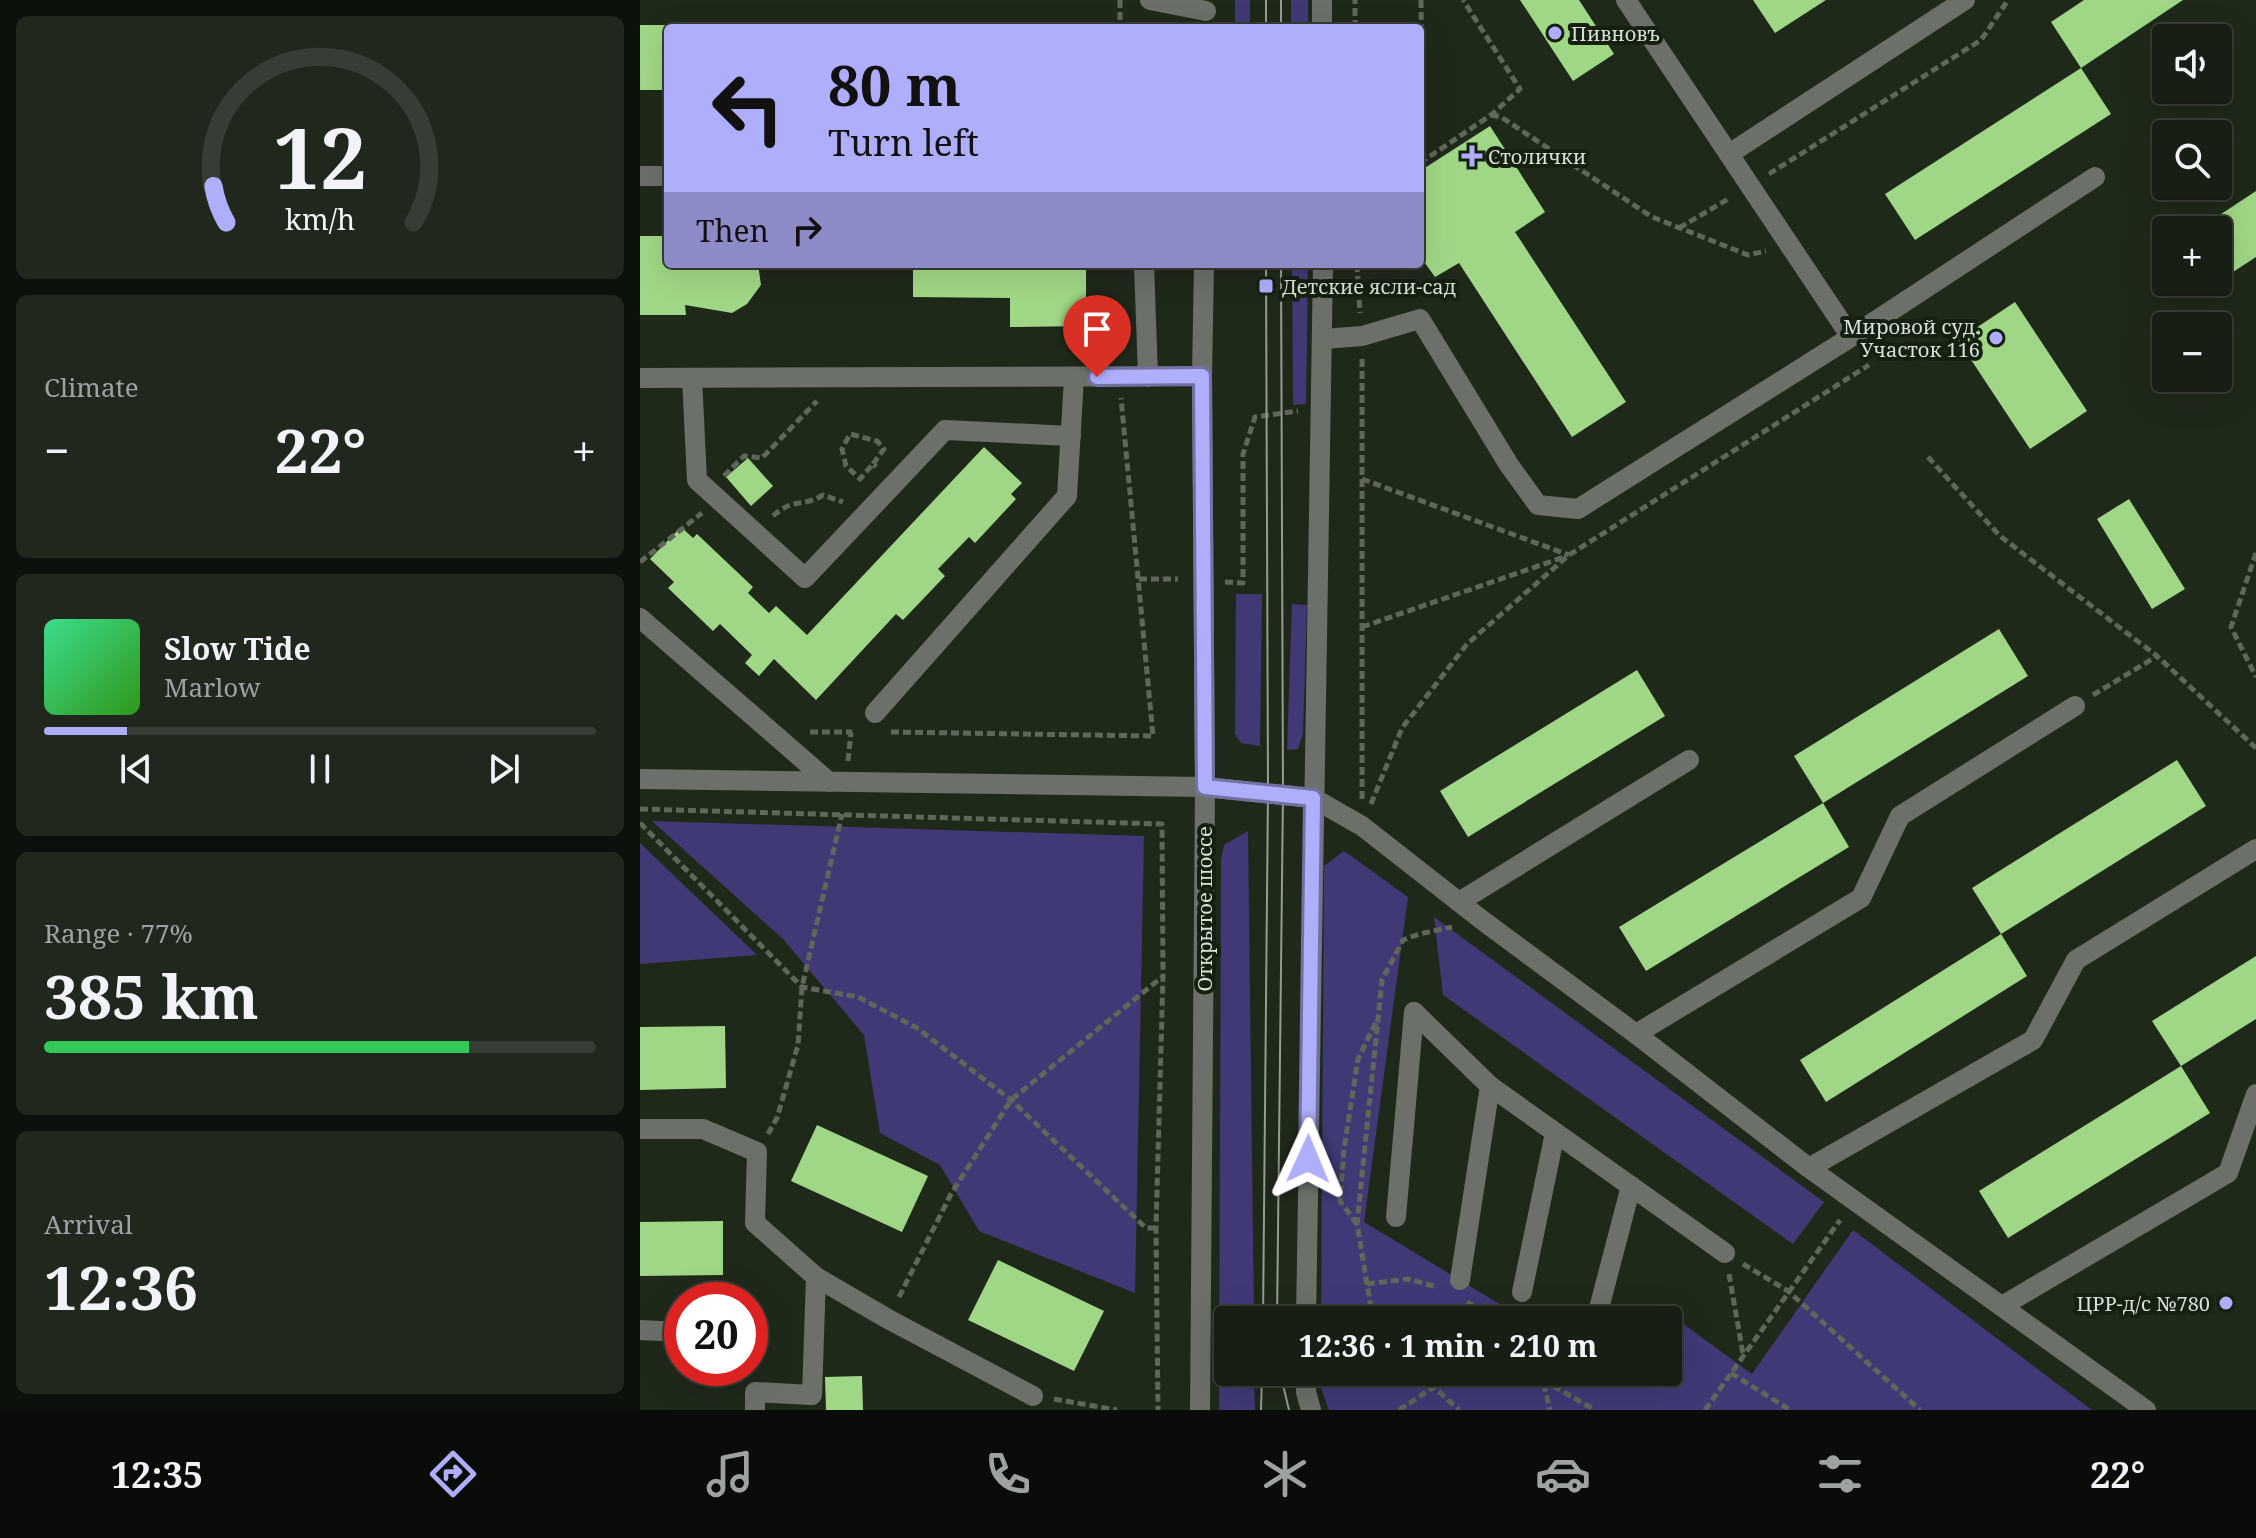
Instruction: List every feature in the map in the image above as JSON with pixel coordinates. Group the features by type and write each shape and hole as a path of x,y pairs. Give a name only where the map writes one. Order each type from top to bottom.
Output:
{"street":[{"path":"1150,0 1206,13"},
{"path":"1322,0 1322,24"},
{"path":"1626,0 1851,337"},
{"path":"1729,154 1965,0"},
{"path":"640,176 664,176"},
{"path":"1324,339 1362,336 1420,319 1509,465 1538,505 1578,509 1851,337 2095,177"},
{"path":"1144,268 1148,377"},
{"name":"Открытое шоссе","path":"1200,1410 1205,787 1204,268"},
{"path":"1306,1306 1323,268"},
{"path":"640,378 1202,376"},
{"path":"692,378 697,480 805,578 945,430 1071,436"},
{"path":"875,713 1067,496 1074,378"},
{"path":"640,618 829,782"},
{"path":"1636,1034 1861,898 1900,816 2075,706"},
{"path":"1459,902 1689,760"},
{"path":"640,779 1205,787 1313,798 1362,826 1809,1168 2146,1410"},
{"path":"1809,1168 2033,1040 2076,960 2256,849"},
{"path":"1396,1217 1414,1012 1490,1086 1725,1253"},
{"path":"1457,1290 1490,1086"},
{"path":"2002,1306 2228,1173 2256,1094"},
{"path":"640,1129 703,1129 757,1152 755,1223 816,1277 1033,1396"},
{"path":"1522,1292 1555,1133"},
{"path":"1600,1306 1631,1186"},
{"path":"755,1410 755,1392 812,1395 816,1277"},
{"path":"640,1330 664,1331"}],"path":[{"path":"1120,0 1120,24"},
{"path":"1355,0 1355,24"},
{"path":"1421,0 1421,24"},
{"path":"1424,161 1491,115 1520,89 1463,0"},
{"path":"1679,228 1981,40 2008,0"},
{"path":"1491,115 1501,117 1652,217 1748,255 1790,245"},
{"path":"1357,268 1362,336 1362,826"},
{"path":"1362,826 1402,728 1467,644 1569,555 1869,365"},
{"path":"772,732 1153,736 1121,393"},
{"path":"640,562 718,500 725,473 744,456 762,458 819,399"},
{"path":"1224,582 1243,583 1243,454 1255,417 1298,411"},
{"path":"850,434 877,441 884,449 873,464 860,479 846,466 842,449 850,434"},
{"path":"1928,457 2000,536 2157,656 2256,748"},
{"path":"873,464 894,484"},
{"path":"1362,479 1569,555"},
{"path":"754,532 787,504 812,502 823,495 869,511"},
{"path":"2256,553 2231,627 2256,677"},
{"path":"1362,627 1569,555"},
{"path":"1139,579 1178,579"},
{"path":"2075,706 2157,656"},
{"path":"861,732 875,713"},
{"path":"640,809 1162,824 1163,976 1156,1228 1158,1410"},
{"path":"757,1152 777,1118 798,1045 802,987 842,817"},
{"path":"640,823 802,987 858,997 917,1028 1011,1100 1146,1228 1156,1228"},
{"path":"888,1319 951,1194 1011,1100 1163,976"},
{"path":"1357,1224 1340,1201 1344,1149 1358,1059 1378,1018"},
{"path":"1705,1410 1855,1200"},
{"path":"1725,1253 1788,1291 1920,1410"},
{"path":"1725,1253 1743,1355"},
{"path":"1367,1284 1408,1279 1457,1290 1477,1306"},
{"path":"1731,1373 1790,1410"},
{"path":"1544,1386 1550,1410"},
{"path":"1553,1386 1595,1410"},
{"path":"1399,1410 1434,1387 1459,1410"},
{"path":"1033,1396 1117,1410"}],"shaded area":[{"path":"1235,0 1250,0 1250,24 1235,24"},
{"path":"1291,0 1308,0 1308,24 1291,24"},
{"path":"1292,268 1308,268 1306,404 1293,405"},
{"path":"1236,594 1262,594 1260,746 1241,743 1235,734"},
{"path":"1292,604 1307,605 1303,734 1298,749 1287,750"},
{"path":"652,821 1144,836 1135,1293 979,1231 940,1165 880,1133 864,1035 783,939"},
{"path":"1248,831 1254,1306 1219,1306 1221,859 1224,845"},
{"path":"640,843 757,955 640,964"},
{"path":"1344,851 1408,897 1364,1222 1503,1306 1321,1306 1324,866"},
{"path":"1434,917 1824,1202 1793,1244 1443,995"},
{"path":"1853,1230 2092,1410 1329,1410 1320,1386 1682,1386 1682,1323 1752,1374"},
{"path":"1219,1386 1254,1386 1255,1410 1219,1410"}],"building":[{"path":"1520,0 1579,0 1614,54 1573,81"},
{"path":"1753,0 1826,0 1775,33"},
{"path":"2084,0 2183,0 2081,68 2051,22"},
{"path":"640,25 664,25 664,90 640,90"},
{"path":"2081,68 2111,114 1915,240 1885,194"},
{"path":"1490,126 1545,212 1515,232 1626,402 1572,437 1459,263 1435,277 1424,262 1424,168"},
{"path":"2256,191 2256,257 2233,272 2232,216 2218,216"},
{"path":"640,236 664,236 664,268 759,268 761,285 747,304 732,313 685,305 686,315 640,315"},
{"path":"913,268 1086,268 1086,326 1010,327 1010,298 913,297"},
{"path":"2015,302 2087,411 2030,449 1958,340"},
{"path":"984,447 1022,483 1011,494 1016,499 975,543 969,537 938,569 945,576 903,620 896,614 816,700 774,659 759,676 745,663 752,655 720,624 713,631 668,588 674,582 650,559 681,527 693,538 697,534 753,587 748,593 769,613 776,606 807,635"},
{"path":"748,458 773,486 751,506 726,477"},
{"path":"2129,499 2185,589 2152,609 2097,519"},
{"path":"1999,629 2028,676 1823,803 1794,756"},
{"path":"1637,670 1665,716 1468,837 1440,791"},
{"path":"2177,760 2206,806 2001,934 1972,888"},
{"path":"1823,803 1849,847 1646,971 1619,927"},
{"path":"2001,934 2027,976 1826,1102 1800,1060"},
{"path":"2256,956 2256,1019 2181,1066 2152,1021"},
{"path":"725,1026 726,1088 640,1090 640,1027"},
{"path":"2181,1066 2210,1113 2008,1238 1979,1191"},
{"path":"817,1125 928,1176 902,1232 791,1181"},
{"path":"723,1221 723,1275 640,1276 640,1222"},
{"path":"998,1260 1104,1311 1074,1371 968,1320"},
{"path":"862,1376 863,1410 826,1410 825,1377"}],"tram line":[{"path":"1266,0 1266,24"},
{"path":"1281,0 1281,24"},
{"path":"1263,1306 1268,791 1266,268"},
{"path":"1277,1306 1283,793 1281,268"},
{"path":"1261,1410 1262,1386"},
{"path":"1283,1386 1289,1410"}],"place":[{"name":"Пивновъ","path":"1555,33"},
{"name":"Столички","path":"1472,156"},
{"name":"Детские ясли-сад","path":"1266,286"},
{"name":"Мировой суд. Участок 116","path":"1996,338"},
{"name":"ЦРР-д/с №780","path":"2226,1303"}],"route":[{"path":"1097,377 1202,376 1205,787 1268,791 1313,798 1308,1159"}]}
